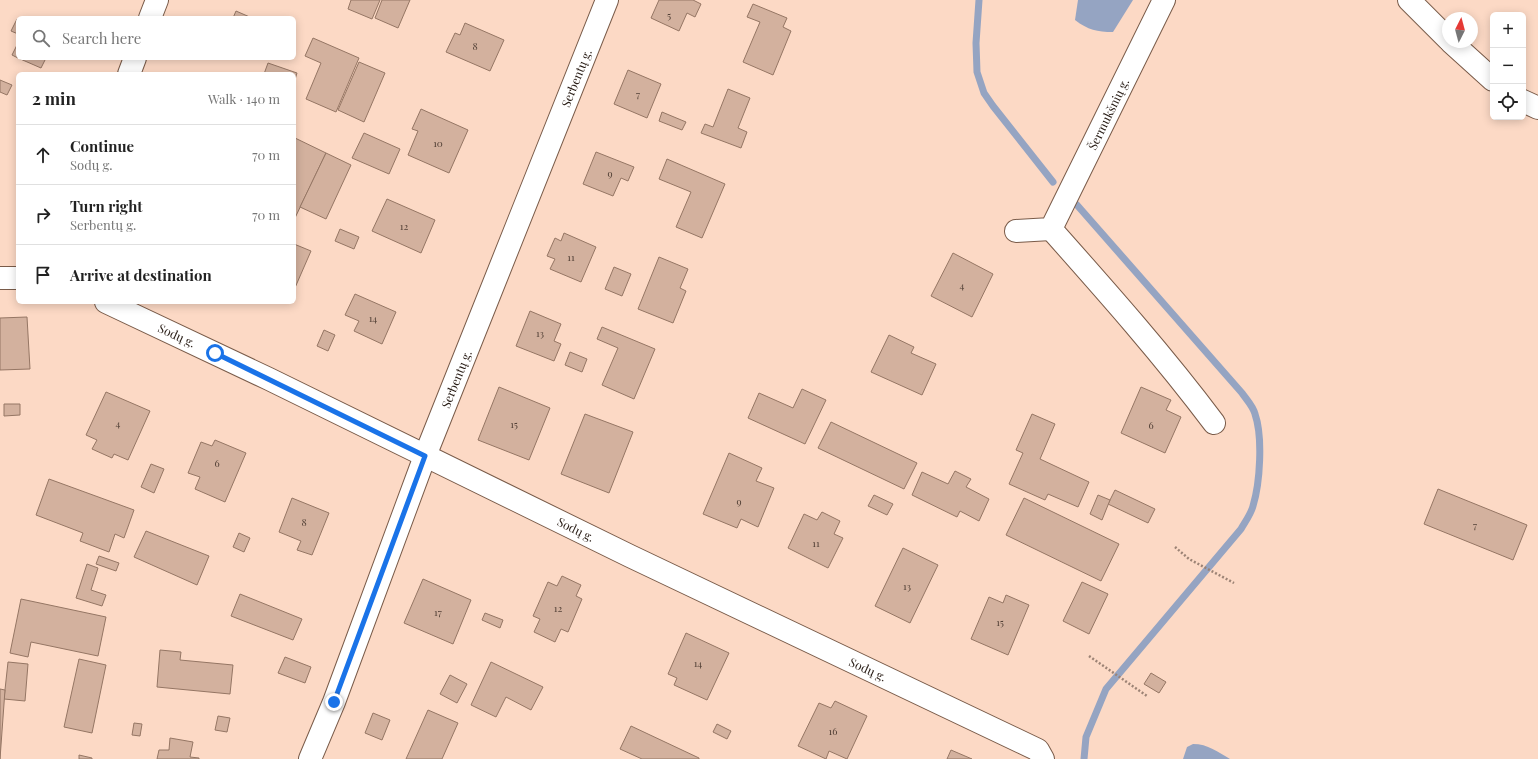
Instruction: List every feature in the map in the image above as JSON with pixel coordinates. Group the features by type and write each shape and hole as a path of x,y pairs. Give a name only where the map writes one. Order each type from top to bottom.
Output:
{"street":[{"path":"151,16 157,0"},
{"name":"Serbentų g.","path":"310,759 334,702 425,456 607,0"},
{"name":"Šermukšnių g.","path":"1051,229 1164,0"},
{"path":"1409,0 1442,33"},
{"path":"1458,48 1490,77"},
{"path":"130,72 134,60"},
{"path":"1526,102 1538,108"},
{"path":"1016,231 1051,229 1138,327 1177,374 1214,423"},
{"path":"0,278 16,278"},
{"name":"Sodų g.","path":"110,304 1038,750 1043,759"}],"path":[{"path":"1175,547 1189,559 1234,584"},
{"path":"1089,656 1147,696"}],"water":[{"path":"1078,0 1133,0 1113,32 1102,32 1084,26 1075,20"},
{"path":"1193,744 1208,747 1230,759 1183,759 1187,747"}],"building":[{"path":"351,0 380,0 372,19 348,9"},
{"path":"382,0 410,0 398,28 375,18"},
{"path":"659,0 693,0 701,4 695,17 687,13 679,31 651,18"},
{"path":"753,4 787,18 783,27 791,31 773,75 743,62 760,22 747,17"},
{"path":"236,11 247,16 234,16"},
{"path":"16,21 16,33 11,31"},
{"path":"465,23 504,40 490,71 446,52 455,33 460,35"},
{"path":"313,38 359,58 336,112 306,99 321,63 305,56"},
{"path":"16,47 16,57 12,55"},
{"path":"23,60 45,60 41,68"},
{"path":"359,62 385,73 364,122 338,110"},
{"path":"268,63 294,72 265,72"},
{"path":"628,70 661,84 647,118 614,104"},
{"path":"0,80 12,85 7,95 0,92"},
{"path":"728,89 750,98 738,128 747,132 741,148 701,133 705,124 713,127"},
{"path":"421,109 468,130 449,173 408,155 418,131 412,129"},
{"path":"662,112 686,122 682,130 659,121"},
{"path":"364,133 400,149 389,174 352,158"},
{"path":"296,138 326,153 296,216"},
{"path":"596,152 634,167 628,181 621,178 613,196 583,184"},
{"path":"326,153 351,165 326,219 300,207"},
{"path":"667,159 725,184 702,238 676,227 691,192 659,179"},
{"path":"387,199 435,220 421,253 372,231"},
{"path":"340,229 359,237 354,249 335,241"},
{"path":"564,233 596,247 581,282 550,269 555,259 547,256 555,238 561,241"},
{"path":"296,245 311,251 296,285"},
{"path":"953,253 993,274 972,317 931,296"},
{"path":"659,257 688,269 680,288 686,291 673,323 638,309"},
{"path":"614,267 631,274 622,296 605,289"},
{"path":"355,294 396,312 382,344 354,331 359,321 345,315"},
{"path":"530,311 561,324 554,341 561,344 554,361 516,346"},
{"path":"27,317 30,369 0,370 0,318"},
{"path":"602,327 655,349 634,399 602,385 618,348 597,339"},
{"path":"324,330 335,335 328,351 317,346"},
{"path":"889,335 914,347 911,353 936,364 922,395 871,372"},
{"path":"570,352 587,359 582,372 565,365"},
{"path":"499,387 550,408 529,460 478,440"},
{"path":"1141,387 1171,400 1166,410 1181,417 1165,453 1121,433"},
{"path":"802,389 826,400 805,444 748,418 759,393 793,408"},
{"path":"106,392 150,411 128,460 114,454 112,458 92,449 97,440 86,435"},
{"path":"4,404 20,404 20,415 4,416"},
{"path":"585,414 633,432 609,493 561,474"},
{"path":"1032,414 1055,424 1040,459 1089,482 1078,507 1048,494 1045,500 1009,484 1023,453 1016,450"},
{"path":"831,422 917,463 904,489 818,448"},
{"path":"215,440 246,453 225,502 195,489 200,477 188,473 201,442 212,446"},
{"path":"729,453 762,468 756,481 774,488 758,527 741,519 737,528 703,514"},
{"path":"151,464 164,469 154,493 141,487"},
{"path":"955,471 971,479 966,487 989,499 979,521 960,511 957,517 912,495 922,472 948,484"},
{"path":"49,479 134,510 124,538 115,534 109,552 80,541 83,533 36,515"},
{"path":"1438,489 1527,525 1513,560 1424,524"},
{"path":"1115,490 1155,509 1148,523 1108,504"},
{"path":"874,495 893,504 887,515 868,506"},
{"path":"1098,495 1110,500 1102,520 1090,514"},
{"path":"292,498 329,513 312,555 297,550 301,541 279,532"},
{"path":"1024,498 1119,544 1101,581 1006,535"},
{"path":"822,512 840,521 834,534 843,538 828,568 788,548 804,514 817,520"},
{"path":"146,531 209,556 197,585 134,557"},
{"path":"239,533 250,538 244,552 233,547"},
{"path":"903,548 938,565 910,623 875,606"},
{"path":"99,556 119,563 116,571 96,564"},
{"path":"87,564 98,568 91,590 106,595 102,606 76,598"},
{"path":"562,576 581,585 576,596 582,599 568,632 561,629 555,642 534,632 540,619 533,616 548,582 557,586"},
{"path":"423,579 471,600 453,644 404,623"},
{"path":"1082,582 1108,594 1089,634 1063,621"},
{"path":"240,594 302,619 293,640 231,616"},
{"path":"1006,595 1029,605 1008,655 971,639 989,597 1003,603"},
{"path":"21,599 106,617 98,656 31,642 28,657 10,653"},
{"path":"485,613 503,620 500,628 482,620"},
{"path":"686,633 729,653 707,700 674,685 677,678 668,674"},
{"path":"160,650 181,652 180,660 233,665 230,694 157,687"},
{"path":"285,657 311,667 305,683 278,673"},
{"path":"79,659 106,665 92,733 64,727"},
{"path":"8,662 28,664 25,701 4,699"},
{"path":"491,662 543,687 531,710 506,697 496,717 471,705"},
{"path":"1151,673 1166,682 1159,693 1144,684"},
{"path":"450,675 467,684 457,703 440,694"},
{"path":"0,689 5,690 0,759"},
{"path":"835,701 867,716 847,759 829,751 826,759 798,746 819,703 831,708"},
{"path":"428,710 458,723 442,759 406,759"},
{"path":"373,713 390,720 382,740 365,733"},
{"path":"218,716 230,718 227,732 215,730"},
{"path":"134,723 142,724 140,736 132,735"},
{"path":"717,724 731,731 727,739 713,732"},
{"path":"631,726 699,759 642,759 620,749"},
{"path":"170,738 193,742 190,757 199,759 157,759 159,750 169,750"},
{"path":"951,750 972,759 947,759"},
{"path":"79,755 92,758 92,759 79,759"}],"waterway":[{"path":"979,0 976,43 977,72 984,93 1053,182"},
{"path":"1077,205 1242,393 1254,411 1260,447 1257,485 1253,506 1248,518 1241,529 1106,689 1086,737 1084,759"}],"route":[{"path":"215,353 425,456 334,702"}]}
